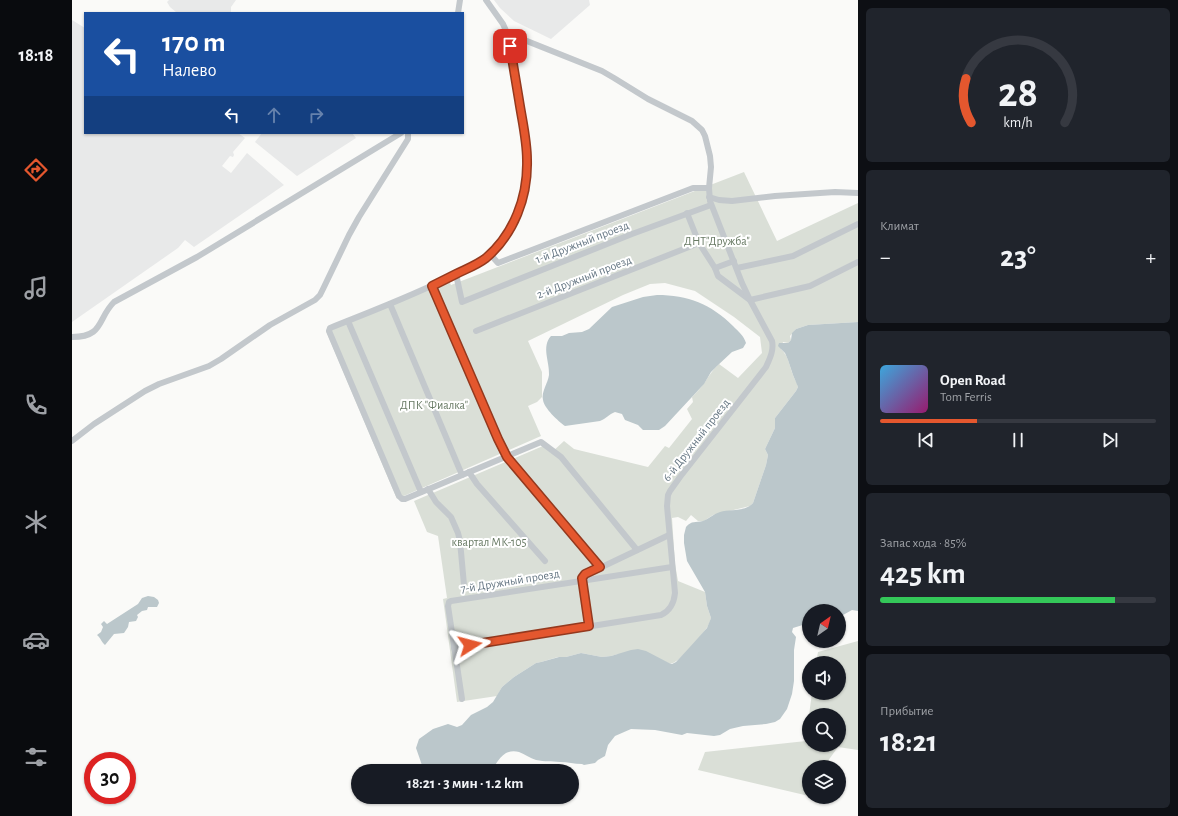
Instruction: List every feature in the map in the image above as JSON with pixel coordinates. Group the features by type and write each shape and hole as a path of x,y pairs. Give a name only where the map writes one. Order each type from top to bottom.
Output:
{"street":[{"path":"458,12 460,0"},
{"path":"486,0 503,24 507,33 525,138 527,177 523,199 517,216 502,240 490,254 476,264 432,286 330,328 329,331 399,496 402,499 541,442 561,457 638,550"},
{"path":"507,33 602,71 648,99 684,117 702,130 710,156 711,167 709,197 711,205 750,300"},
{"path":"72,337 86,337 95,331 114,302 197,257 399,134"},
{"path":"72,441 94,424 145,391 159,384 209,366 270,325 315,300 320,295 359,217 408,139 408,134"},
{"path":"490,254 498,263 693,188 709,188"},
{"path":"709,197 719,200 732,201 775,196 835,192 858,193"},
{"name":"1-й Дружный проезд","path":"456,274 462,302 687,213 711,205"},
{"path":"687,213 699,243 720,279 750,300 810,286 858,262"},
{"path":"737,268 793,256 858,224"},
{"name":"2-й Дружный проезд","path":"476,331 699,243"},
{"path":"714,268 734,261"},
{"path":"432,286 507,457 600,567"},
{"name":"6-й Дружный проезд","path":"589,626 661,615 666,613 672,606 675,593 667,501 670,491 766,367 772,353 770,336 750,300"},
{"path":"390,304 462,475"},
{"path":"348,321 421,492"},
{"path":"469,472 477,484 545,561"},
{"path":"428,489 436,502 451,517 458,532 464,585"},
{"path":"454,648 589,626 582,581 583,576 669,535"},
{"name":"7-й Дружный проезд","path":"462,699 448,606 449,602 672,567"}],"shaded area":[{"path":"169,0 236,0 231,7 231,12 176,12 167,2"},
{"path":"494,0 589,0 590,5 551,39 514,21"},
{"path":"72,20 84,27 84,134 239,134 245,138 233,152 233,157 230,156 222,166 231,173 247,153 284,185 194,247 185,240 178,248 72,322"},
{"path":"261,134 353,134 356,138 297,176 255,142"},
{"path":"668,295 698,302 725,318 742,336 746,343 743,348 732,352 711,372 704,384 665,426 659,430 643,430 638,425 625,420 622,414 615,412 600,421 565,426 555,418 543,400 543,394 549,375 546,350 548,340 551,336 562,336 589,329 612,307 643,297"},
{"path":"858,322 858,611 852,610 846,613 846,604 802,604 802,625 793,628 792,632 796,637 792,694 787,709 780,719 766,724 730,729 720,735 714,736 687,733 682,735 655,730 631,729 615,736 608,745 605,756 595,763 584,765 566,762 539,761 519,752 512,751 508,752 499,759 496,764 422,764 416,748 419,739 433,729 448,724 457,727 462,725 471,715 487,707 493,702 502,687 514,677 536,663 581,653 602,657 638,649 646,651 672,664 676,662 707,628 711,618 705,592 687,561 684,543 686,527 692,523 703,521 718,513 746,508 753,503 766,465 768,455 765,449 775,428 775,418 798,387 785,353 778,346 779,343 788,343 791,340 792,333 796,329 808,325"},
{"path":"148,596 154,597 158,600 159,603 157,607 148,607 147,610 142,611 137,615 138,617 136,621 129,622 124,633 114,634 105,645 97,635 101,632 103,627 101,624 104,621 107,624 138,604 142,598"}],"green space":[{"path":"744,172 777,241 858,203 858,322 808,325 796,329 790,336 791,340 788,343 783,342 781,349 787,358 798,387 775,418 775,428 765,449 768,455 766,465 753,503 750,506 713,515 704,521 698,521 691,515 686,521 678,517 672,518 675,564 678,581 705,592 711,618 708,626 686,652 673,663 618,654 602,657 581,653 566,657 558,657 536,663 514,677 502,687 497,696 457,702 443,599 447,598 438,536 427,532 414,501 543,446 551,453 564,441 574,449 648,467 665,446 669,448 692,419 687,409 693,402 692,397 715,368 719,364 738,378 762,353 760,337 734,317 695,291 665,283 650,284 623,295 528,341 542,372 542,397 537,402 528,406 541,436 397,499 326,331 328,326 449,281 451,285"},
{"path":"858,641 858,750 846,748 846,708 810,708 811,700 846,700 846,656 817,656 818,652 833,648 846,648 846,644"},
{"path":"802,741 802,752 834,752 829,760 802,760 802,794 698,770 705,752"}],"route":[{"path":"470,645 589,626 582,578 585,574 600,567 507,457 432,286 476,264 490,254 502,240 520,210 527,177 527,159 510,46"}],"park label":[{"name":"ДНТ\"Дружба\"","path":"717,241"},
{"name":"ДПК \"Фиалка\"","path":"434,405"},
{"name":"квартал МК-105","path":"489,542"}]}
